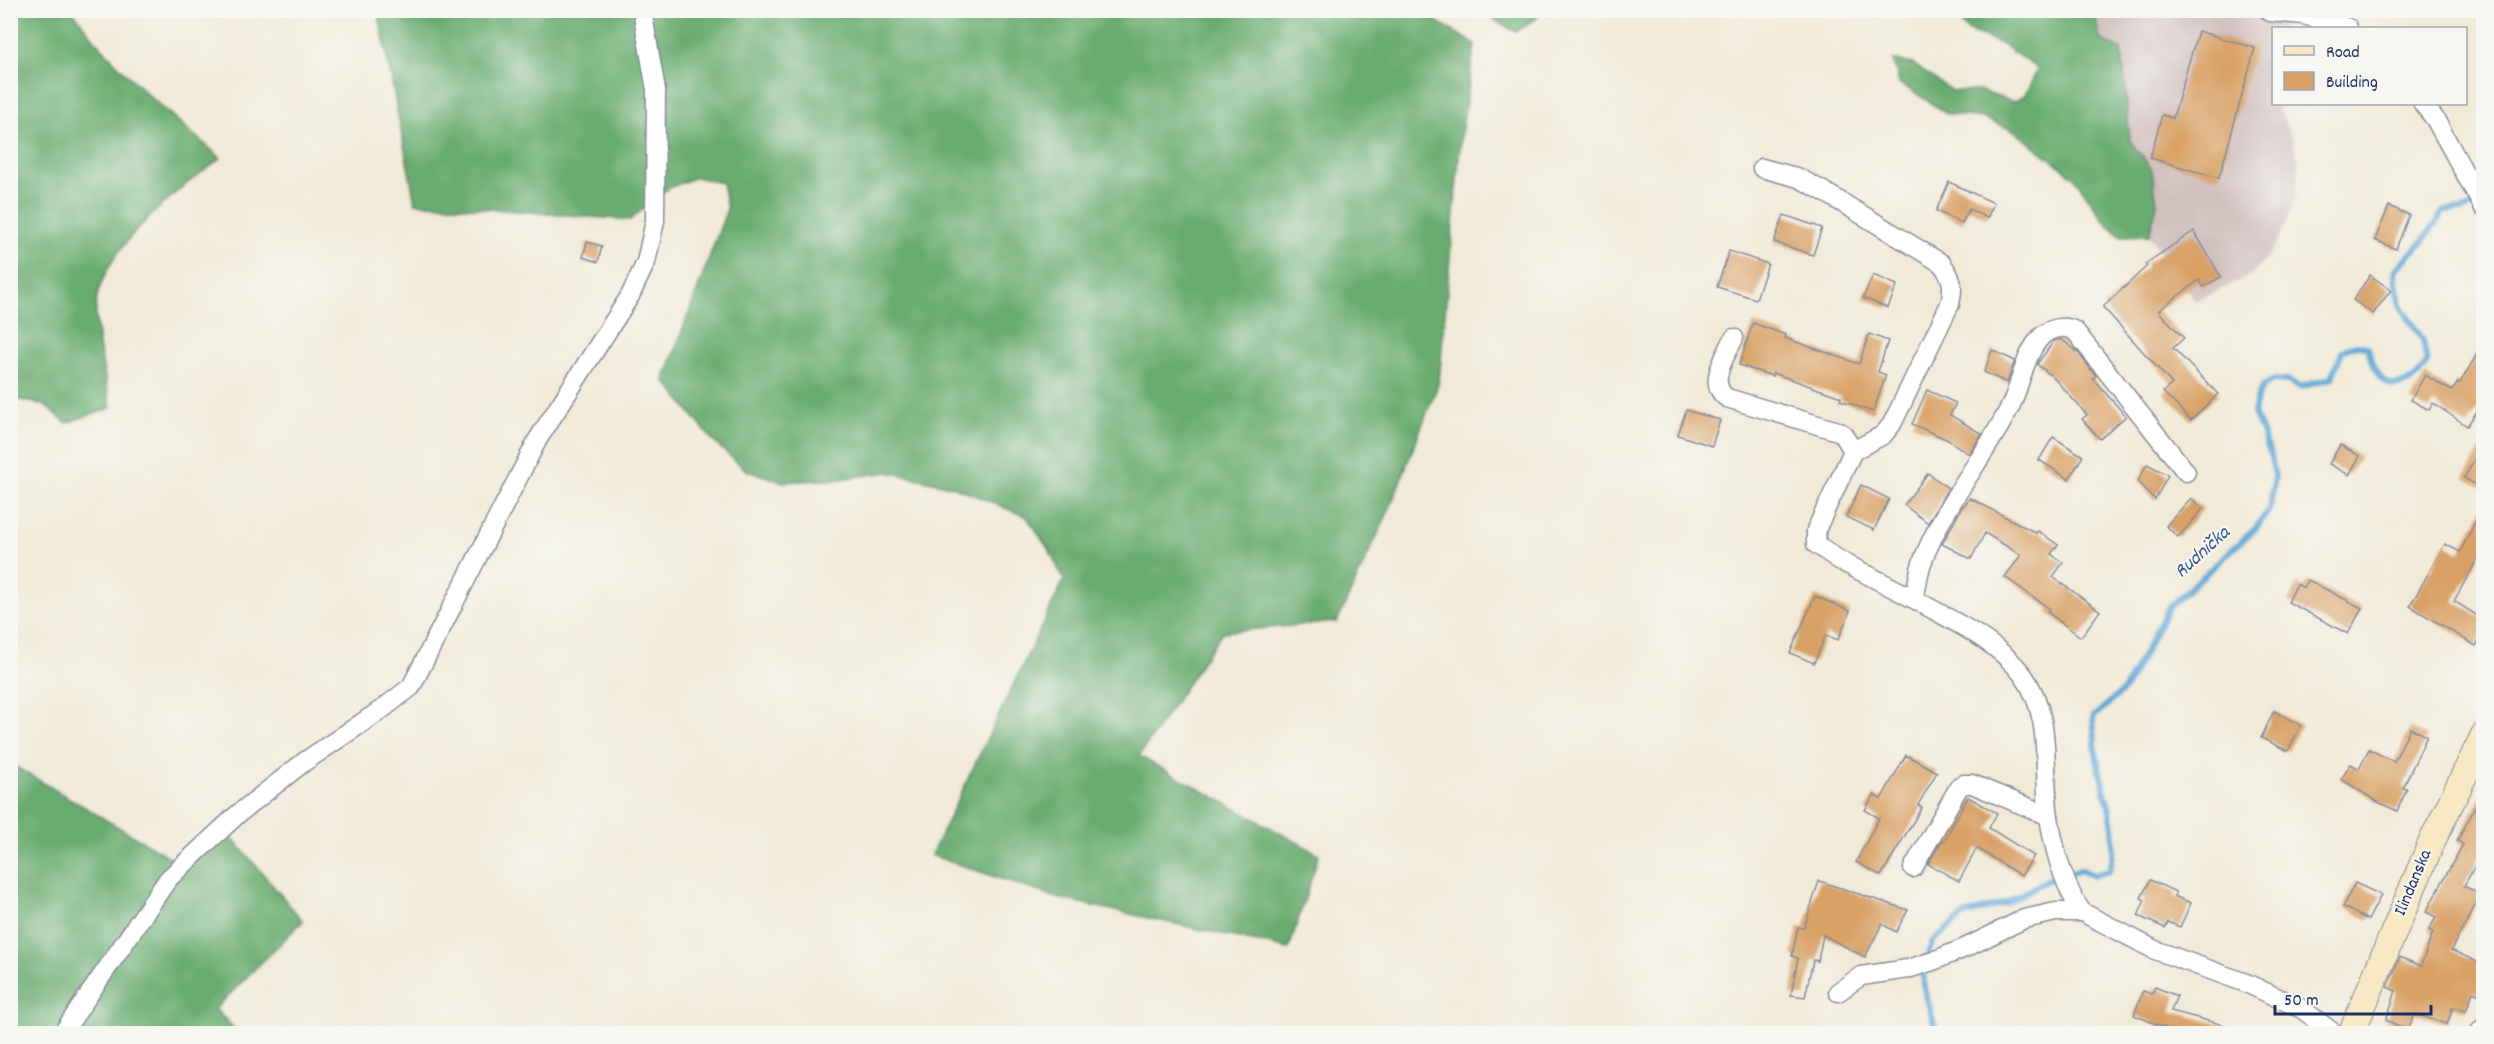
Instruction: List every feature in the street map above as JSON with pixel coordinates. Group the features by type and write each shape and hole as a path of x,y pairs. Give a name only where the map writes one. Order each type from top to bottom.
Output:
{"street":[{"path":"62,1034 168,879 246,808 304,762 411,687 538,439 630,296 646,262 655,221 656,90 642,10"},
{"path":"2270,12 2304,15 2345,27"},
{"path":"2424,105 2435,119 2484,208"},
{"path":"1762,168 1799,178 1824,191 1941,263 1951,276 1953,287 1950,304 1892,424 1883,435 1853,451 1816,530 1816,544 1839,560 1989,642 2023,675 2044,723 2049,816 2060,862 2067,884 2082,912"},
{"path":"1914,599 1921,565 1926,553 2011,406 2018,383 2037,343 2048,332 2061,327 2075,331 2186,472"},
{"path":"1734,338 1716,383 1720,393 1727,398 1838,431 1843,434 1853,451"},
{"name":"Ilindanska","path":"2351,1034 2433,839 2484,735"},
{"path":"1913,868 1959,787 1964,784 1972,784 2049,816"},
{"path":"1838,992 1861,976 1908,969 1934,961 2024,919 2056,912 2082,912 2156,950 2246,983 2302,1009 2335,1034"},
{"path":"2478,1034 2484,1027"}],"shaded area":[{"path":"2095,11 2281,11 2282,27 2272,27 2272,76 2269,92 2272,105 2276,105 2289,129 2299,163 2296,198 2283,231 2269,255 2252,275 2195,301 2149,235 2157,204 2152,169 2130,141 2122,50 2099,38"}],"green space":[{"path":"1418,10 1475,44 1461,135 1439,382 1389,510 1337,622 1222,632 1139,756 1319,854 1289,949 1057,898 931,855 1064,580 1049,550 1027,517 955,487 888,472 841,479 783,482 746,470 713,441 664,380 727,209 722,183 696,177 669,188 630,220 415,203 378,11"},
{"path":"10,11 73,11 88,32 123,71 221,158 166,201 130,237 115,257 104,277 96,308 100,352 111,408 66,423 44,405 11,398"},
{"path":"1482,11 1538,11 1538,17 1516,32"},
{"path":"1951,11 2095,11 2099,38 2122,50 2130,141 2152,169 2157,204 2149,235 2121,236 2105,222 2074,177 2013,130 1982,118 1948,114 1899,83 1893,60 1913,64 1952,91 1981,91 2013,102 2024,96 2038,69 2001,44 1967,30"},
{"path":"11,764 181,864 229,834 303,921 215,1009 239,1033 11,1034"}],"building":[{"path":"2198,31 2255,48 2219,178 2150,158 2162,115 2173,118"},
{"path":"1949,182 1994,203 1987,218 1969,209 1962,223 1936,211"},
{"path":"2389,206 2409,215 2396,249 2375,240"},
{"path":"1784,215 1822,228 1813,255 1774,242"},
{"path":"2194,231 2221,277 2203,287 2199,280 2158,311 2184,338 2173,348 2218,394 2191,420 2163,392 2172,384 2103,307 2147,266 2145,264"},
{"path":"587,242 602,246 598,262 583,257"},
{"path":"1729,251 1768,264 1756,299 1717,287"},
{"path":"1873,275 1897,285 1888,308 1863,298"},
{"path":"2370,275 2391,290 2373,314 2353,300"},
{"path":"1753,323 1786,335 1785,338 1859,364 1869,334 1888,341 1878,372 1886,375 1873,412 1840,400 1841,397 1773,373 1772,376 1739,365"},
{"path":"2061,339 2078,352 2096,376 2093,379 2126,416 2100,439 2082,419 2087,415 2054,378 2037,364 2054,341"},
{"path":"2484,342 2484,401 2467,426 2433,403 2429,410 2411,400 2425,375 2452,391 2458,382 2460,383"},
{"path":"1992,350 2015,361 2007,383 1984,372"},
{"path":"1927,390 1956,403 1950,415 1982,434 1969,454 1948,440 1912,424"},
{"path":"1686,410 1720,420 1712,446 1678,435"},
{"path":"2053,437 2083,456 2069,479 2039,460"},
{"path":"2484,443 2484,489 2464,478"},
{"path":"2340,445 2360,456 2349,475 2329,464"},
{"path":"2147,464 2168,475 2155,500 2138,481"},
{"path":"1928,473 1948,488 1928,523 1904,505"},
{"path":"1861,485 1889,499 1874,530 1846,517"},
{"path":"1970,498 2036,533 2038,531 2058,545 2051,554 2063,563 2053,577 2100,611 2081,637 2047,612 2050,609 2005,577 2021,555 1985,533 1971,559 1942,544 1961,509"},
{"path":"2191,498 2203,509 2178,537 2166,526"},
{"path":"2484,505 2484,547 2454,601 2484,620 2484,634 2476,646 2410,606 2445,544 2460,552"},
{"path":"2308,580 2362,608 2348,634 2288,602 2297,584 2304,588"},
{"path":"1815,596 1850,611 1838,640 1826,635 1814,663 1790,653"},
{"path":"2274,711 2301,725 2288,751 2261,738"},
{"path":"2410,728 2427,736 2403,788 2407,789 2397,811 2341,779 2351,764 2359,769 2369,749 2394,762"},
{"path":"1906,755 1937,772 1918,805 1922,807 1881,876 1856,862 1879,818 1865,810 1874,795 1881,799"},
{"path":"2484,791 2484,850 2464,886 2481,895 2451,950 2484,965 2484,997 2473,992 2466,1011 2453,1007 2447,1024 2415,1014 2408,1030 2386,1020 2396,991 2387,987 2400,957 2421,966 2433,932 2429,930 2436,917 2426,912 2463,844 2457,841"},
{"path":"1968,797 1997,813 1989,828 2034,856 2021,876 1977,848 1959,881 1928,864 1942,840 1944,841"},
{"path":"2150,880 2176,892 2174,896 2191,903 2180,927 2168,922 2165,928 2138,916 2145,900 2141,898"},
{"path":"1819,881 1908,910 1896,932 1882,924 1865,957 1823,935 1818,961 1813,960 1805,997 1791,995 1798,958 1792,956 1798,927 1804,928"},
{"path":"2355,883 2381,895 2368,920 2343,907"},
{"path":"2155,987 2177,996 2171,1011 2235,1028 2234,1034 2180,1034 2134,1015 2143,991 2152,994"}],"waterway":[{"name":"Rudnička","path":"1937,1034 1924,988 1923,967 1933,941 1964,915 2006,903 2053,877 2082,870 2094,875 2109,871 2113,856 2113,827 2096,754 2093,717 2124,690 2169,607 2256,528 2270,508 2275,476 2269,450 2254,413 2258,395 2263,386 2273,380 2287,381 2301,387 2332,378 2342,351 2358,345 2368,348 2372,363 2385,382 2398,385 2417,376 2427,362 2423,340 2400,305 2396,269 2423,241 2444,211 2462,210 2480,203"}]}
